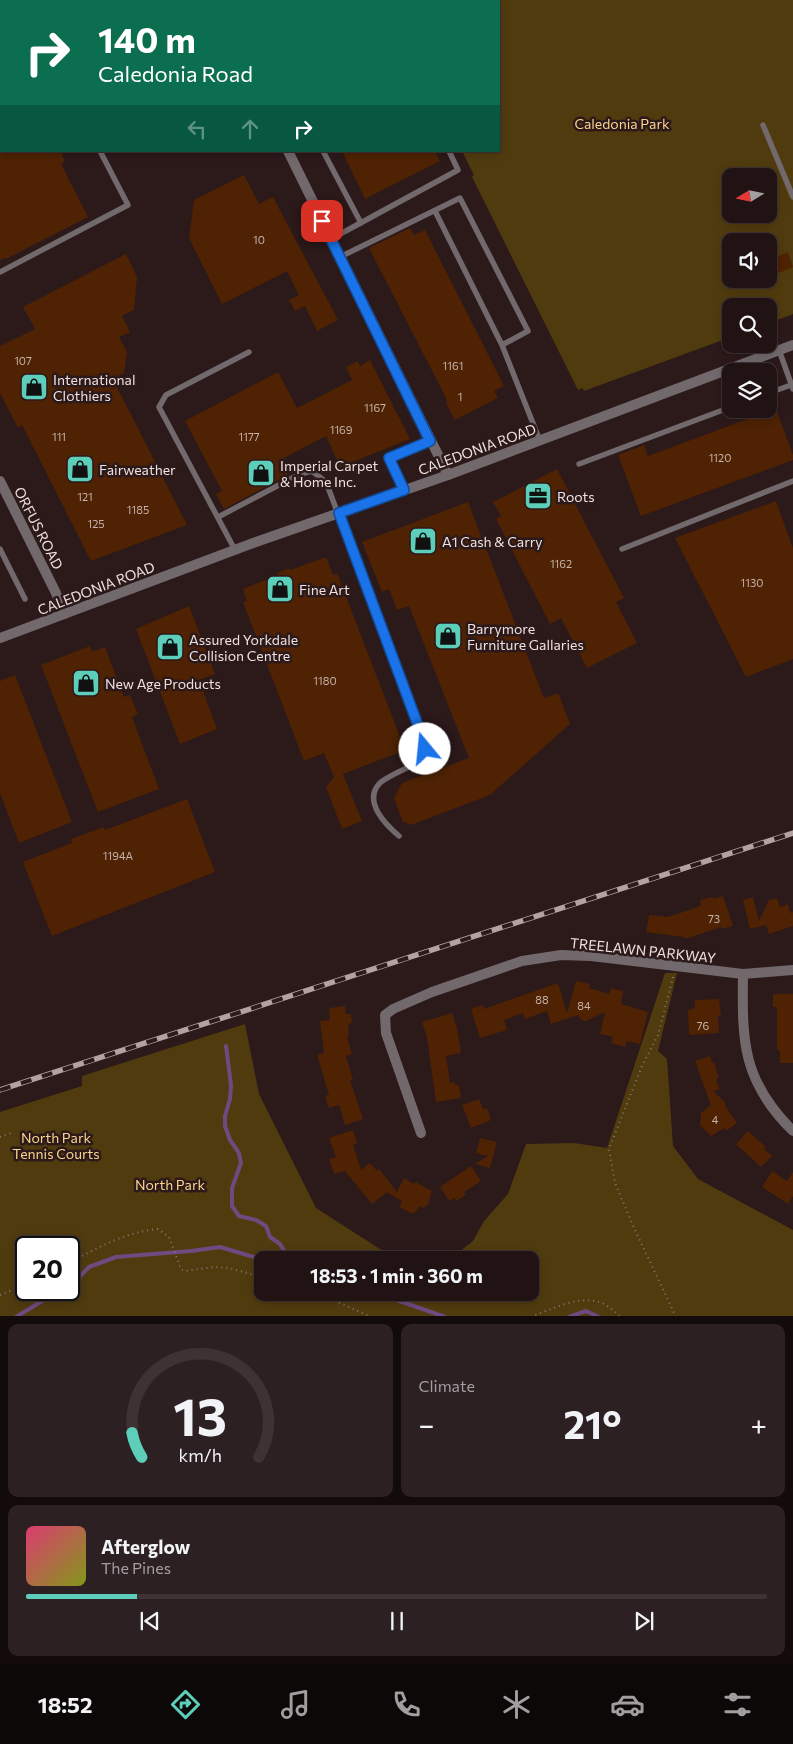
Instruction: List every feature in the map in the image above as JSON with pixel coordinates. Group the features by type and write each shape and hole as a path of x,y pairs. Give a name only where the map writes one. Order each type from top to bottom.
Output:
{"street":[{"path":"288,152 448,475"},
{"name":"CALEDONIA ROAD","path":"0,638 235,550 448,475 793,345"},
{"name":"ORFUS ROAD","path":"1,487 65,614"},
{"name":"TREELAWN PARKWAY","path":"422,1133 386,1034 385,1016 393,1009 432,992 522,961 561,955 592,956 743,974 793,970"},
{"path":"743,974 743,1030 748,1060 755,1081 767,1101 778,1117 793,1131"}],"lane":[{"path":"763,125 793,197"},
{"path":"0,272 128,206 101,152"},
{"path":"324,152 361,222"},
{"path":"331,239 458,170 449,152"},
{"path":"340,258 460,198 528,331 502,346"},
{"path":"434,212 502,346 540,440"},
{"path":"777,391 792,387 779,350"},
{"path":"235,550 159,407 166,395 249,352"},
{"path":"579,464 722,410"},
{"path":"404,490 389,458 430,441"},
{"path":"218,517 300,474 312,471 326,482 422,736 425,749 424,760 380,783 373,794 375,806 383,822 399,836"},
{"path":"622,549 793,481"},
{"path":"0,548 26,599"}],"path":[{"path":"676,966 658,1035 642,1066 609,1149 615,1183 676,1316"},
{"path":"0,1137 11,1133"},
{"path":"80,1258 117,1239 158,1229 169,1236 184,1271 215,1267 230,1268 254,1276"},
{"path":"0,1295 15,1289"},
{"path":"531,1316 589,1300 606,1306 621,1316"},
{"path":"336,1301 372,1316"}],"green space":[{"name":"Caledonia Park","path":"500,0 793,0 793,314 777,320 777,298 722,298 722,340 584,391 582,388 578,390 472,177 474,175 462,152 500,152"},
{"name":"North Park","path":"665,973 677,973 658,1051 667,1059 673,1146 698,1179 793,1230 793,1316 0,1316 0,1112 82,1086 82,1076 245,1024 259,1094 316,1208 383,1251 254,1251 254,1301 539,1301 539,1251 460,1251 473,1241 484,1221 508,1194 526,1144 574,1143 607,1148"}],"building":[{"path":"0,152 60,152 65,161 61,164 88,217 6,259 0,260"},
{"path":"342,152 436,152 440,161 365,199"},
{"path":"244,175 259,204 273,197 338,320 317,331 305,306 295,311 289,300 299,295 287,271 222,304 189,238 194,200"},
{"path":"410,228 414,235 425,230 504,386 494,391 498,398 455,420 446,403 444,394 369,248"},
{"path":"788,252 793,267 777,274 777,257"},
{"path":"126,254 137,277 134,310 122,316 130,332 119,337 127,352 124,373 113,379 187,525 91,561 22,425 18,428 0,393 0,346 35,329 23,307"},
{"path":"370,360 410,439 340,467 326,436 280,460 288,475 224,509 216,494 222,491 185,421 278,372 297,408 352,380 346,367 358,361 360,366"},
{"path":"777,412 793,455 793,460 641,516 618,455 644,445 648,456 750,418 777,418"},
{"path":"557,469 624,598 616,602 637,643 587,668 561,618 550,624 496,519 501,516 493,502"},
{"path":"776,501 793,548 793,659 746,677 675,538"},
{"path":"468,502 544,698 558,693 570,724 490,795 411,825 403,822 394,798 402,783 469,758 409,606 397,610 389,589 382,592 362,542"},
{"path":"326,557 333,575 337,573 405,750 343,774 362,821 342,829 326,787 334,777 324,753 304,761 243,602 247,601 243,589 278,575 277,573 289,568 290,570"},
{"path":"189,606 215,674 199,680 217,729 180,744 136,629"},
{"path":"90,646 92,652 105,647 124,697 130,695 138,714 132,717 159,789 98,812 41,665"},
{"path":"15,675 72,822 19,843 0,793 0,681"},
{"path":"187,799 215,872 52,936 23,862 72,843 71,839 104,827 105,830"},
{"path":"723,896 733,926 722,929 721,927 685,939 684,937 646,932 649,915 668,917 701,906 700,900"},
{"path":"753,897 759,921 769,900 777,898 780,907 788,904 790,913 793,912 793,926 769,934 766,925 750,929 743,900"},
{"path":"576,981 590,984 589,988 609,994 611,988 623,991 621,1004 648,1012 640,1044 627,1041 625,1047 611,1043 613,1037 600,1034 605,1012 586,1021 581,1020 578,1015 551,1024 547,1011 525,1019 523,1013 504,1020 507,1030 480,1038 471,1009 483,1005 484,1009 558,983 567,1013"},
{"path":"773,994 793,994 793,1063 780,1063 780,1050 777,1050 777,1007 773,1007"},
{"path":"719,999 721,1016 718,1016 719,1033 689,1035 688,1010 695,1008 695,1000"},
{"path":"345,1006 346,1014 351,1014 352,1023 348,1024 349,1036 347,1037 352,1054 346,1056 353,1080 350,1080 363,1119 345,1125 339,1105 329,1108 325,1096 329,1095 317,1055 324,1053 320,1021 330,1020 329,1008"},
{"path":"452,1013 457,1028 461,1053 446,1056 450,1083 454,1082 455,1085 459,1085 461,1098 436,1102 427,1037 422,1022"},
{"path":"710,1056 719,1078 716,1079 720,1089 713,1091 724,1101 737,1123 726,1131 724,1128 711,1136 700,1125 701,1113 711,1105 695,1061"},
{"path":"479,1099 483,1109 487,1108 491,1120 471,1128 462,1105"},
{"path":"353,1130 357,1143 353,1145 361,1170 370,1163 377,1171 379,1169 397,1192 404,1178 414,1184 416,1182 432,1191 428,1205 423,1208 420,1206 416,1212 411,1213 399,1207 402,1201 387,1192 372,1204 345,1171 334,1174 329,1159 336,1157 329,1138"},
{"path":"748,1131 766,1147 764,1149 772,1156 761,1167 736,1144"},
{"path":"480,1138 497,1142 490,1168 475,1164 488,1156 476,1153"},
{"path":"471,1166 481,1181 464,1192 466,1195 456,1201 454,1198 449,1201 440,1187"},
{"path":"772,1171 787,1181 793,1172 793,1196 788,1204 762,1187"}],"waterway":[{"path":"226,1046 231,1085 225,1126 230,1140 239,1153 241,1163 232,1188 232,1206 239,1216 256,1220 266,1226 270,1237 280,1244 284,1251"},
{"path":"80,1276 89,1267 116,1257 220,1247 254,1257"},
{"path":"18,1316 42,1301"},
{"path":"400,1301 442,1316"},
{"path":"572,1316 586,1311 597,1316"}],"railway":[{"path":"0,1090 793,833"}],"place":[{"name":"International Clothiers","path":"34,387"},
{"name":"Fairweather","path":"80,469"},
{"name":"Imperial Carpet & Home Inc.","path":"261,473"},
{"name":"Roots","path":"538,496"},
{"name":"A1 Cash & Carry","path":"423,541"},
{"name":"Fine Art","path":"280,589"},
{"name":"Barrymore Furniture Gallaries","path":"448,636"},
{"name":"Assured Yorkdale Collision Centre","path":"170,647"},
{"name":"New Age Products","path":"86,683"}],"route":[{"path":"322,221 430,441 389,458 404,490 339,513 422,736 425,749"}],"park label":[{"name":"North Park Tennis Courts","path":"56,1146"}]}
